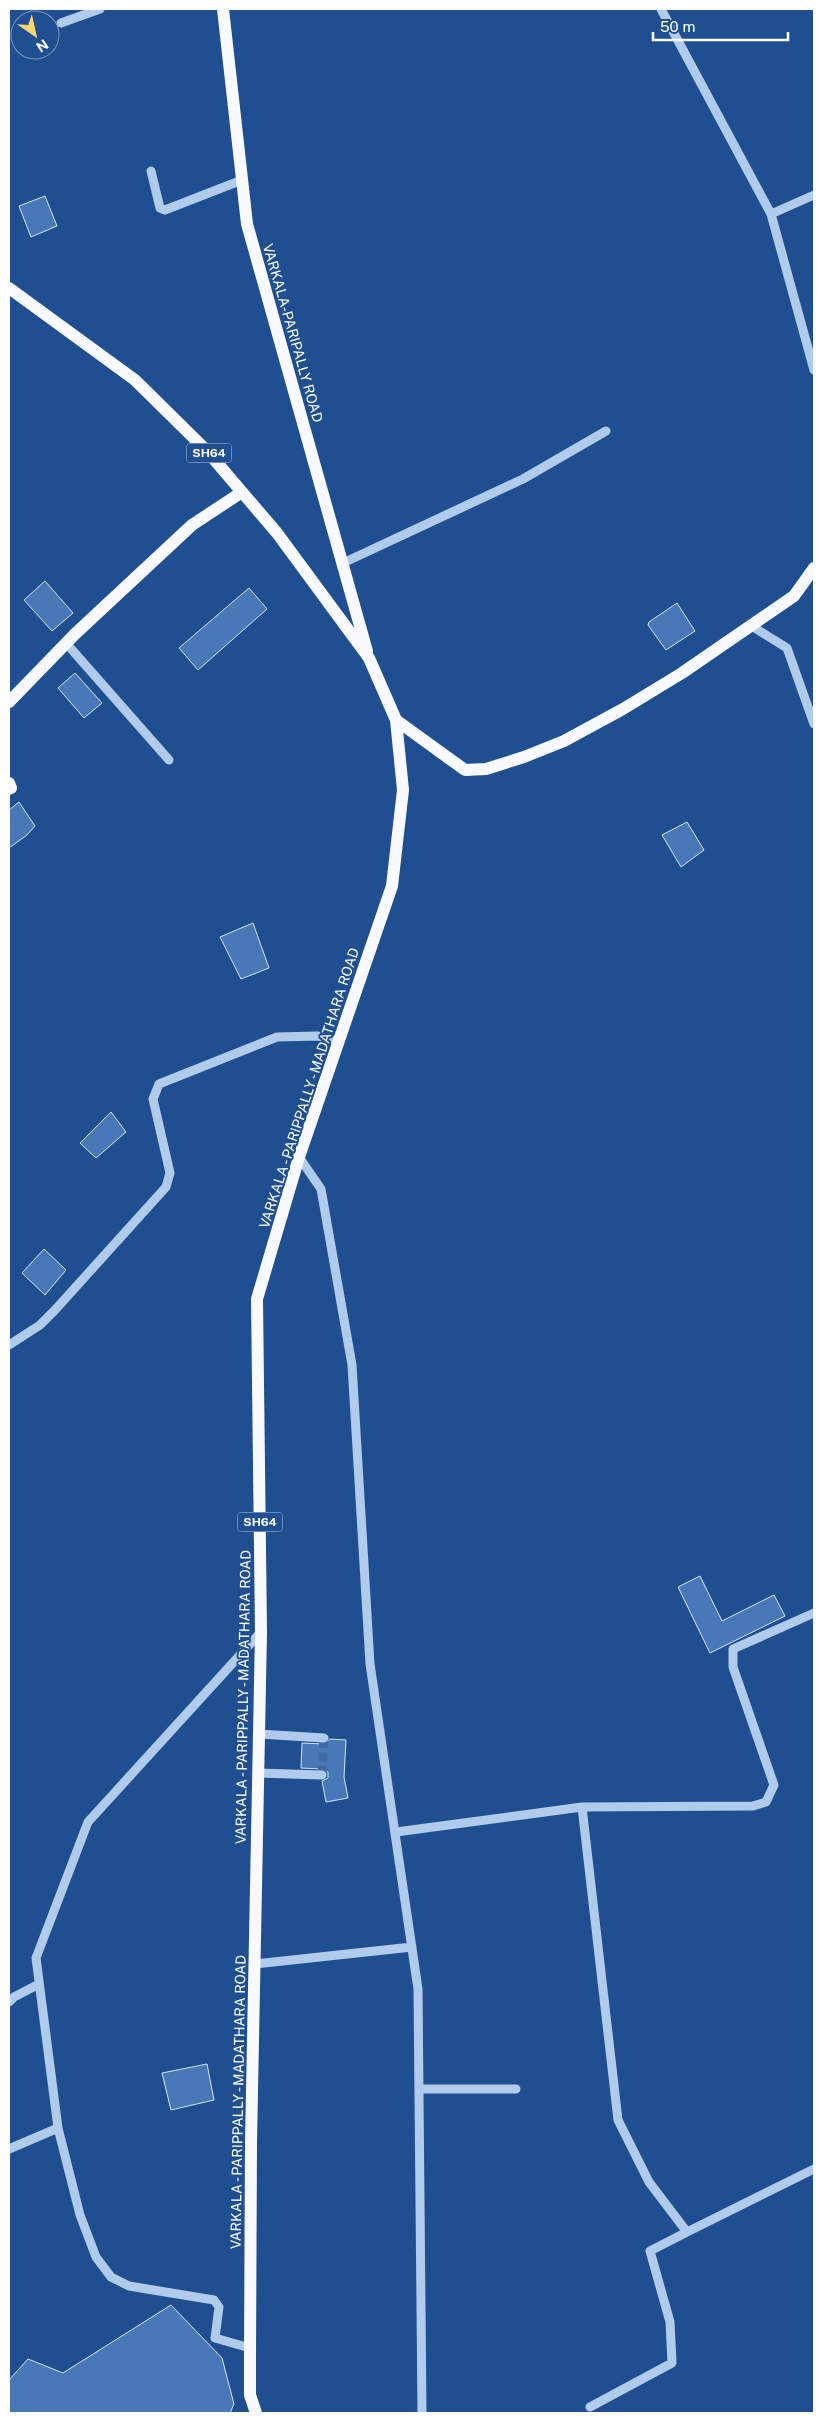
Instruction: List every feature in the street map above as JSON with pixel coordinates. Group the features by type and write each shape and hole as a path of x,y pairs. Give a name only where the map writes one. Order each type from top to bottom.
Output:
{"main road":[{"name":"VARKALA-PARIPALLY ROAD","path":"223,9 247,224 370,658"},
{"name":"VARKALA - PARIPPALLY - MADATHARA ROAD","path":"9,288 135,380 207,451 277,533 370,658 396,720 403,790 392,886 299,1157 257,1299 261,1632 250,2348 250,2395 256,2413"},
{"path":"9,702 66,643 192,525 242,492"},
{"path":"396,720 465,770 486,769 564,741 623,709 682,673 794,596 814,568"},
{"path":"9,783 12,788 9,789"}],"street":[{"path":"62,23 100,9"},
{"path":"661,9 771,214 814,370"},
{"path":"151,170 160,208 165,210 242,180"},
{"path":"771,214 814,195"},
{"path":"343,563 523,479 606,431"},
{"path":"750,625 787,648 814,724"},
{"path":"66,643 169,760"},
{"path":"9,1345 40,1325 55,1310 166,1187 170,1173 153,1099 159,1084 277,1037 318,1036 338,1042"},
{"path":"299,1157 321,1189 352,1365 370,1664 418,1989 422,2413"},
{"path":"396,1832 582,1807 753,1806 766,1802 774,1786 734,1667 733,1649 814,1613"},
{"path":"250,2348 215,2338 219,2308 214,2300 129,2286 111,2277 96,2257 80,2215 58,2128 36,1958 88,1822 261,1632"},
{"path":"259,1734 324,1738"},
{"path":"258,1773 322,1775"},
{"path":"582,1807 618,2120 649,2182 687,2232"},
{"path":"255,1964 412,1947"},
{"path":"9,2002 14,1997 39,1984"},
{"path":"420,2089 516,2089"},
{"path":"9,2149 58,2128"},
{"path":"590,2407 672,2363 670,2322 650,2251 814,2169"}],"building":[{"path":"45,196 57,226 31,237 19,206"},
{"path":"45,581 73,613 52,631 24,600"},
{"path":"249,588 267,609 198,670 179,648"},
{"path":"677,603 695,631 666,650 648,625 649,622"},
{"path":"75,673 102,703 84,718 58,688"},
{"path":"19,802 35,826 27,835 9,848 9,810"},
{"path":"687,822 704,850 681,867 662,835"},
{"path":"253,923 269,968 241,979 220,937"},
{"path":"111,1112 126,1132 96,1158 80,1143"},
{"path":"44,1249 66,1270 45,1295 22,1273"},
{"path":"700,1576 722,1621 774,1595 785,1616 710,1653 678,1587"},
{"path":"330,1739 346,1740 344,1777 348,1798 326,1802 322,1781 328,1778 328,1772 322,1769 301,1768 302,1743 324,1744"},
{"path":"207,2064 214,2100 171,2110 162,2073"},
{"path":"171,2305 222,2358 234,2404 230,2413 9,2413 9,2380 28,2359 63,2373"}],"tunnel":[{"path":"322,1775 324,1738"}]}
